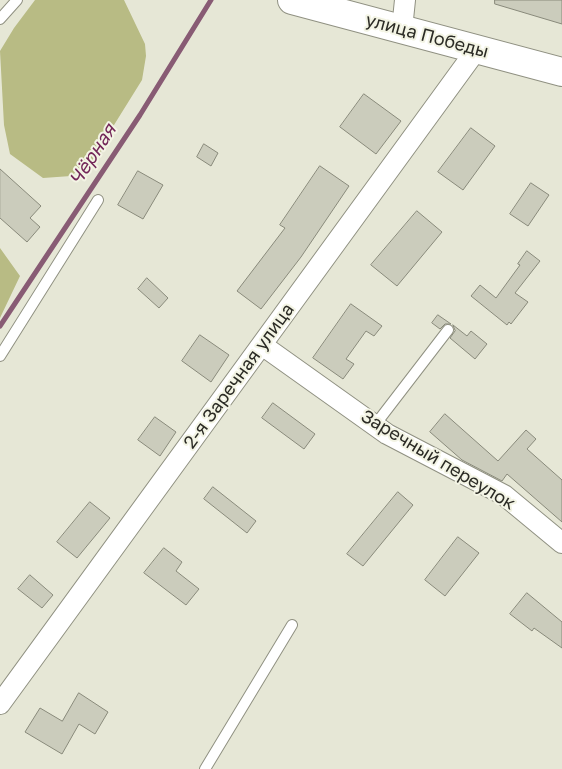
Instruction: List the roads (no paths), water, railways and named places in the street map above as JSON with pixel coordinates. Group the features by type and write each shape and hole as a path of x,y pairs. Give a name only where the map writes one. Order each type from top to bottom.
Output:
{"street":[{"name":"улица Победы","path":"292,0 562,72"},
{"path":"402,29 405,0"},
{"name":"2-я Заречная улица","path":"0,704 477,49"},
{"name":"Заречный переулок","path":"262,345 387,434 504,495 562,543"}],"lane":[{"path":"0,19 17,0"},
{"path":"0,356 98,200"},
{"path":"375,425 448,330"},
{"path":"205,769 292,625"}],"waterway":[{"name":"Чёрная","path":"0,326 140,115 211,0"}]}
